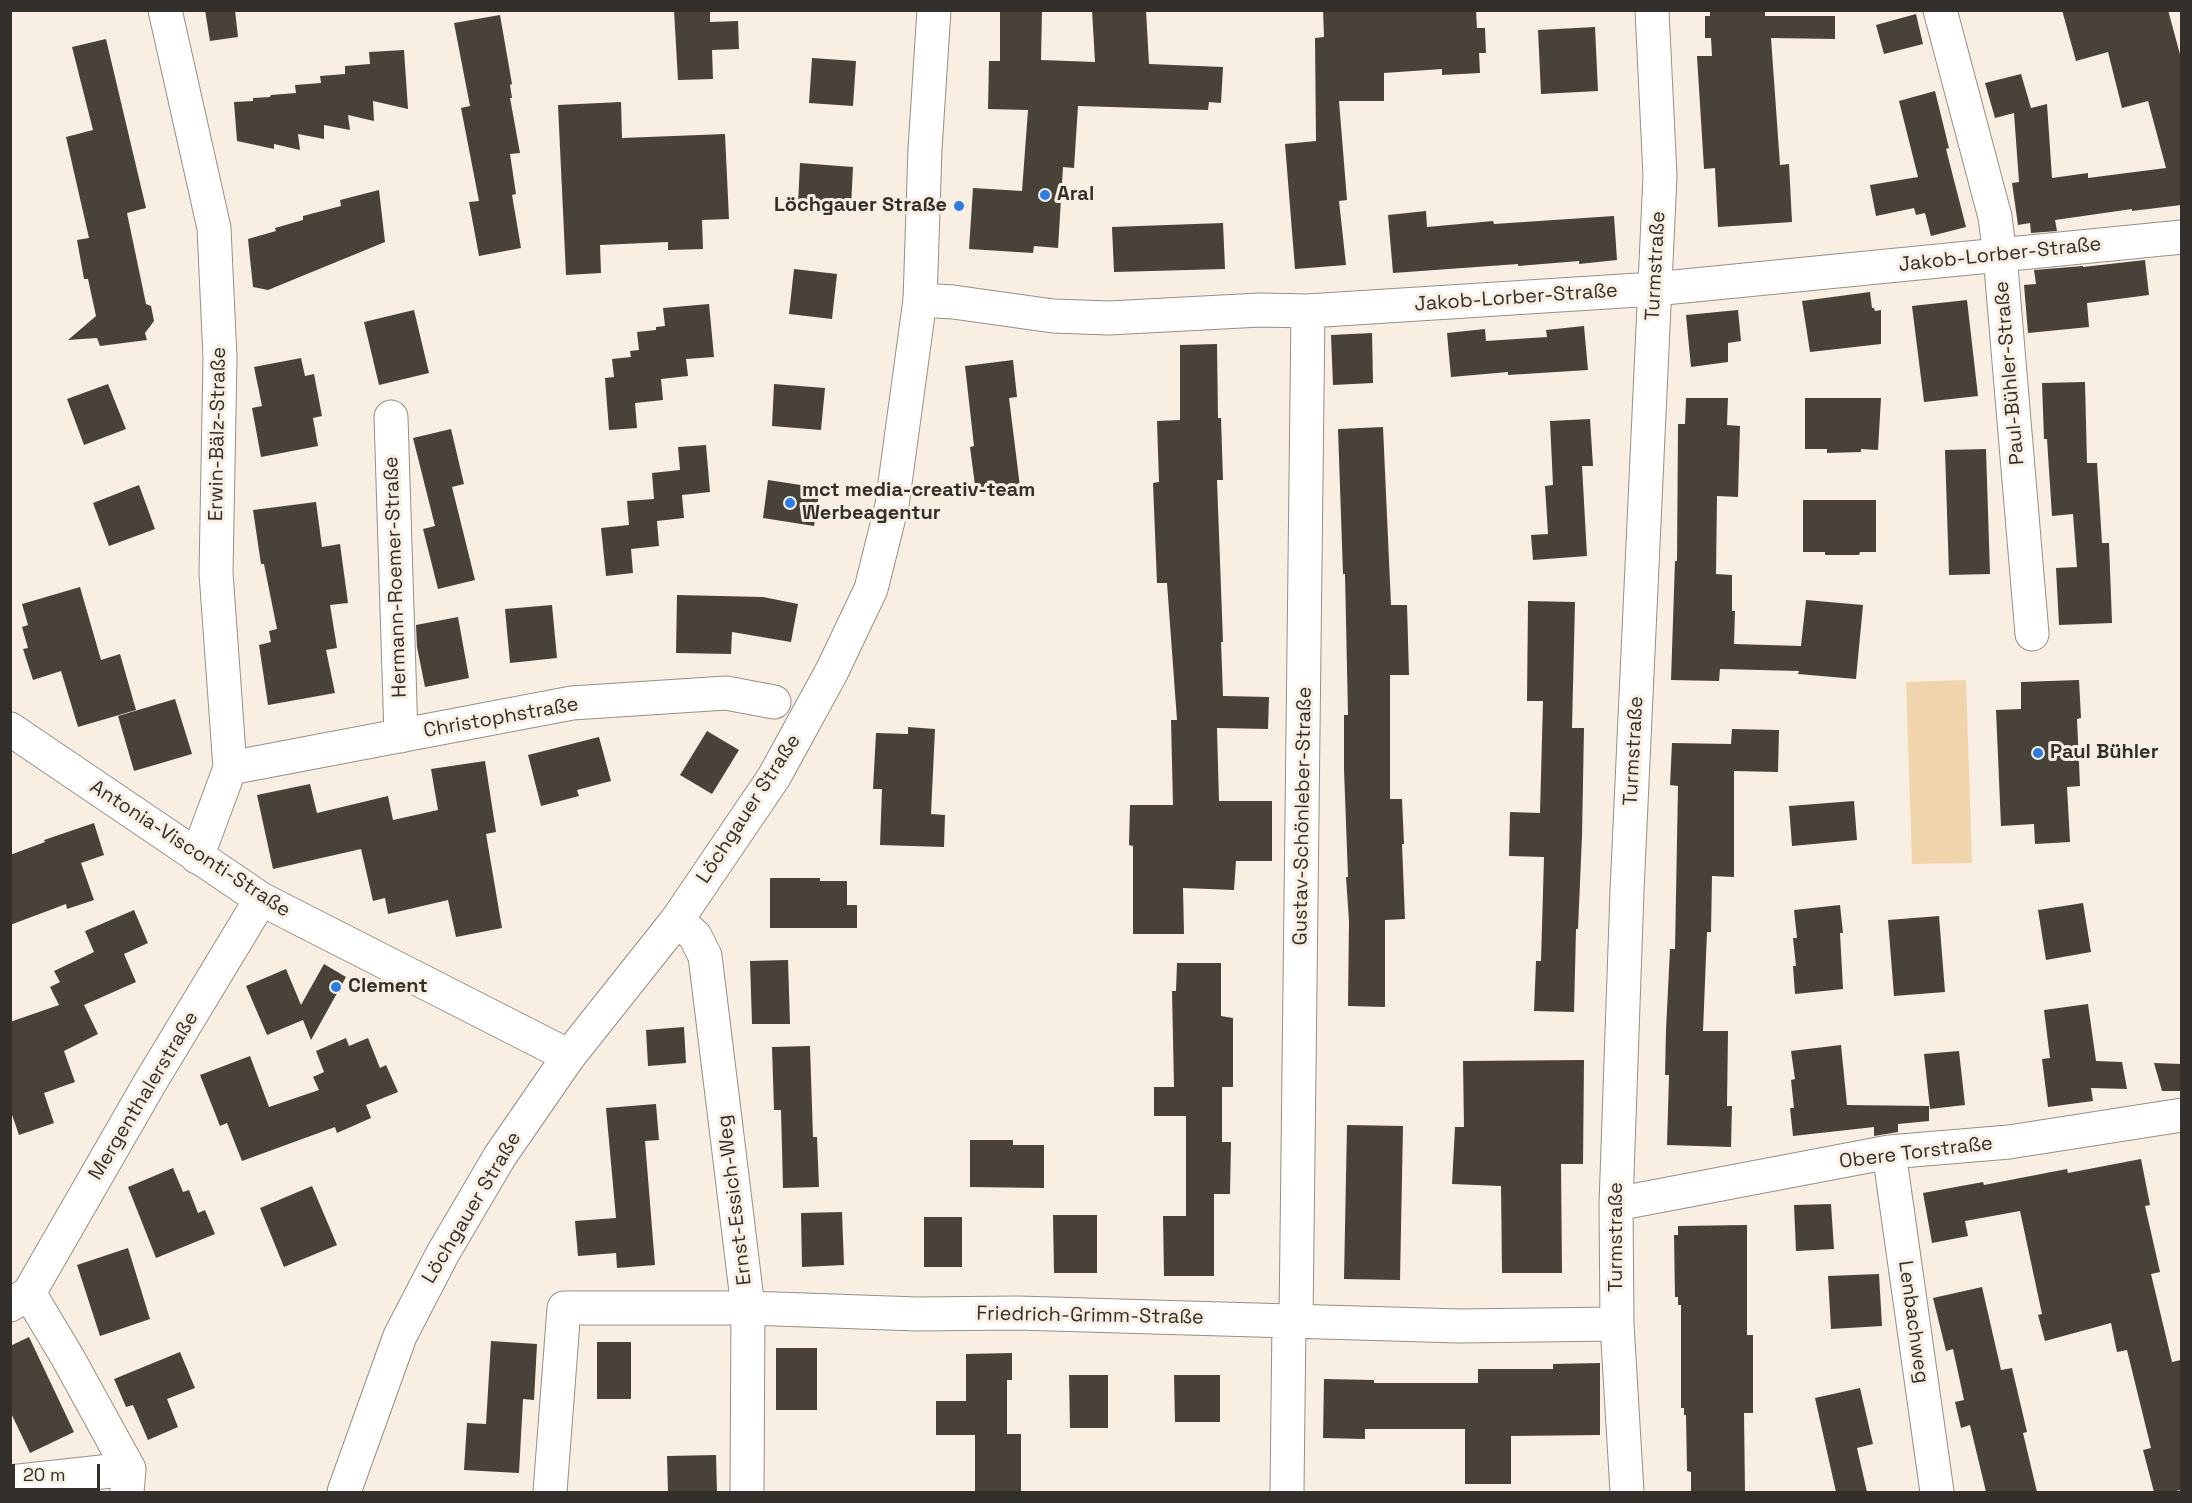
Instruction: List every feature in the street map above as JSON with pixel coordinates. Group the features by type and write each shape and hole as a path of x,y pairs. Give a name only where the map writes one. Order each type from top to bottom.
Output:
{"street":[{"name":"Erwin-Bälz-Straße","path":"165,10 214,228 220,358 216,573 230,768 197,857"},
{"name":"Löchgauer Straße","path":"344,1492 400,1336 443,1253 500,1156 570,1056 677,920 774,777 832,671 871,588 892,505 920,300 925,149 934,10"},
{"name":"Turmstraße","path":"1627,1492 1617,1324 1616,1204 1628,879 1660,176 1652,10"},
{"name":"Paul-Bühler-Straße","path":"1941,10 1995,217 2031,634"},
{"name":"Jakob-Lorber-Straße","path":"920,300 953,302 1053,316 1109,318 1260,310 1308,311 1654,289 2181,237"},
{"name":"Gustav-Schönleber-Straße","path":"1287,1492 1293,1321 1308,311"},
{"name":"Hermann-Roemer-Straße","path":"391,417 401,736"},
{"name":"Christophstraße","path":"230,768 572,703 726,693 774,702"},
{"name":"Antonia-Visconti-Straße","path":"10,729 261,899 570,1056"},
{"name":"Mergenthalerstraße","path":"128,1481 68,1358 20,1299 261,899"},
{"name":"Ernst-Essich-Weg","path":"677,920 695,936 705,956 748,1308 747,1492"},
{"name":"Obere Torstraße","path":"1616,1204 1889,1152 2009,1142 2181,1115"},
{"name":"Lenbachweg","path":"1889,1152 1937,1492"},
{"name":"Friedrich-Grimm-Straße","path":"550,1492 564,1308 748,1308 917,1314 1018,1313 1459,1326 1617,1324"},
{"path":"10,1482 128,1481"}],"shaded area":[{"path":"1966,680 1972,863 1912,864 1906,682"}],"building":[{"path":"205,10 235,10 238,37 210,41"},
{"path":"674,10 710,10 710,22 738,21 739,49 712,50 713,79 678,80"},
{"path":"1000,10 1042,10 1041,60 1095,62 1092,10 1146,10 1149,64 1223,67 1221,103 1209,102 1208,110 1078,106 1074,168 1063,167 1058,248 1034,246 1033,253 969,249 973,188 1022,191 1028,110 988,109 989,61 1000,61"},
{"path":"1323,10 1476,10 1477,28 1485,28 1486,53 1479,53 1480,73 1442,75 1442,69 1384,73 1384,101 1339,101 1347,200 1339,201 1346,265 1295,269 1285,144 1316,141 1315,38 1324,37"},
{"path":"1710,10 1765,10 1765,16 1835,16 1835,39 1771,38 1780,165 1789,164 1792,222 1718,227 1715,168 1704,169 1697,56 1712,56 1711,38 1705,38 1705,16 1710,16"},
{"path":"2062,10 2168,10 2181,58 2181,205 2132,211 2132,209 2055,220 2057,231 2031,233 2030,223 2018,225 2012,183 2019,182 2014,113 1995,118 1985,83 2021,74 2031,108 2047,104 2052,178 2088,173 2088,178 2166,168 2148,101 2122,108 2108,52 2076,61"},
{"path":"1916,14 1923,44 1884,54 1876,25"},
{"path":"500,15 512,84 510,85 512,98 510,98 520,153 510,154 516,194 512,195 521,248 479,256 469,202 479,201 461,108 470,106 454,23"},
{"path":"1595,27 1598,91 1541,94 1538,30"},
{"path":"106,39 146,208 127,213 146,304 151,306 154,321 145,333 147,340 100,346 97,338 68,340 96,316 88,279 84,279 77,240 89,238 66,137 93,130 72,47"},
{"path":"404,50 408,109 373,101 374,121 348,115 350,130 324,125 324,139 298,134 300,150 274,144 274,149 237,141 234,102 296,93 295,85 321,83 320,76 345,74 345,66 370,64 369,52"},
{"path":"812,58 856,61 853,106 809,103"},
{"path":"1935,91 1949,148 1946,149 1966,227 1931,236 1925,213 1916,215 1914,208 1876,216 1870,185 1918,177 1899,101"},
{"path":"621,102 622,138 725,134 729,219 702,220 703,249 668,250 668,242 600,245 601,273 566,275 558,105"},
{"path":"800,163 853,167 851,207 798,204"},
{"path":"379,190 385,242 268,290 253,287 248,239 303,220 303,216 341,206 340,200"},
{"path":"1426,211 1427,227 1493,221 1494,224 1614,216 1617,260 1393,273 1388,215"},
{"path":"1223,223 1225,269 1114,272 1112,227"},
{"path":"2145,260 2149,295 2087,303 2089,327 2028,333 2024,285 2036,284 2034,270"},
{"path":"794,269 837,274 832,319 789,314"},
{"path":"1870,292 1872,308 1875,311 1881,310 1881,344 1810,352 1802,301"},
{"path":"1967,300 1978,396 1924,402 1912,306"},
{"path":"709,304 714,357 686,359 688,376 661,379 663,400 635,403 637,428 609,430 605,378 614,377 612,359 631,357 630,351 639,350 637,332 656,330 656,327 665,326 663,308"},
{"path":"414,310 429,373 379,385 364,322"},
{"path":"1738,310 1741,341 1728,343 1728,362 1691,367 1686,315"},
{"path":"1584,326 1588,370 1508,375 1508,372 1451,377 1447,333 1485,329 1486,341 1547,337 1546,330"},
{"path":"1372,333 1373,383 1333,385 1331,335"},
{"path":"1217,344 1218,418 1221,418 1223,480 1217,480 1223,696 1269,697 1268,729 1217,728 1219,801 1272,801 1272,861 1236,861 1234,890 1183,888 1184,934 1133,934 1133,846 1129,845 1130,805 1173,805 1171,720 1177,720 1167,583 1157,583 1153,483 1159,482 1157,421 1180,420 1180,345"},
{"path":"301,358 305,376 314,374 322,416 313,418 318,446 261,457 252,408 262,406 254,367"},
{"path":"1013,360 1017,397 1009,398 1020,487 976,493 970,447 974,446 965,366"},
{"path":"2085,382 2087,463 2097,463 2102,543 2109,543 2112,623 2059,625 2056,568 2077,567 2073,514 2052,516 2047,439 2044,439 2042,383"},
{"path":"108,384 126,429 84,445 67,399"},
{"path":"774,384 825,388 821,430 772,426"},
{"path":"1686,398 1728,398 1727,425 1740,426 1738,497 1717,496 1716,574 1732,575 1732,611 1735,611 1734,644 1801,646 1806,600 1863,605 1856,679 1798,674 1799,671 1720,669 1719,681 1671,680 1675,561 1677,561 1678,424 1685,424"},
{"path":"1805,398 1881,398 1878,450 1861,449 1861,452 1827,453 1827,449 1805,449"},
{"path":"1590,419 1593,466 1582,466 1587,556 1533,560 1531,535 1548,534 1545,486 1553,485 1550,421"},
{"path":"1383,427 1391,605 1407,605 1409,675 1390,675 1390,799 1402,799 1405,919 1385,920 1385,1007 1348,1006 1349,921 1346,877 1348,877 1344,715 1348,715 1345,574 1343,574 1338,429"},
{"path":"451,429 464,484 452,487 475,580 438,589 423,529 435,526 413,438"},
{"path":"706,445 710,492 682,495 684,518 657,521 659,546 631,549 633,573 606,576 601,528 629,525 627,501 654,499 652,473 680,470 678,447"},
{"path":"1986,449 1990,574 1949,575 1945,450"},
{"name":"mct media-creativ-team Werbeagentur","path":"768,480 820,488 814,526 763,518"},
{"path":"139,485 155,529 109,546 93,503"},
{"path":"1803,500 1876,500 1876,552 1860,552 1859,555 1825,555 1825,552 1803,552"},
{"path":"316,502 322,547 340,544 348,603 330,605 337,648 326,650 335,693 268,705 259,645 271,642 269,631 277,629 264,564 261,564 253,510"},
{"path":"80,587 101,660 120,654 136,710 78,727 61,671 33,680 23,649 28,648 22,627 28,625 22,604"},
{"path":"677,595 763,597 798,604 791,642 732,632 731,654 676,653"},
{"path":"1528,601 1575,602 1572,728 1584,728 1582,836 1574,1012 1534,1011 1536,961 1541,961 1544,857 1509,856 1510,812 1540,813 1543,701 1527,701"},
{"path":"552,605 557,658 510,663 505,609"},
{"path":"458,617 469,678 425,687 417,647 416,625"},
{"name":"Paul Bühler","path":"2079,680 2081,718 2077,719 2080,786 2067,787 2070,842 2035,844 2034,824 2001,826 1996,710 2021,709 2021,682"},
{"path":"175,699 192,754 134,771 118,716"},
{"path":"908,727 935,729 931,814 945,815 944,847 880,845 882,789 873,789 876,733 908,734"},
{"path":"1732,729 1779,730 1778,772 1734,771 1734,877 1712,876 1711,932 1707,932 1703,1031 1728,1031 1727,1106 1732,1106 1731,1147 1667,1145 1669,1075 1665,1075 1666,1030 1670,949 1675,949 1678,786 1670,785 1672,743 1731,744"},
{"path":"707,731 739,750 712,794 680,775"},
{"path":"599,737 611,781 577,790 579,796 541,806 528,755"},
{"path":"485,761 496,832 486,834 502,928 456,937 448,900 388,914 385,898 373,901 361,849 273,869 257,795 310,784 317,813 388,796 393,820 438,810 431,769"},
{"path":"1854,801 1857,840 1792,846 1789,806"},
{"path":"94,823 104,855 81,863 94,900 67,909 66,904 10,925 10,855 45,842 44,840"},
{"path":"770,878 820,878 820,881 847,881 847,905 857,905 857,928 770,928"},
{"path":"2083,903 2091,952 2046,960 2038,910"},
{"path":"1840,905 1843,933 1840,933 1843,989 1795,994 1793,966 1796,966 1793,938 1797,938 1794,910"},
{"path":"134,910 148,943 124,954 136,982 84,1005 98,1034 64,1051 75,1082 44,1093 54,1123 19,1135 10,1109 10,1022 59,1005 50,987 60,982 54,971 94,952 85,931"},
{"path":"1939,916 1945,992 1894,996 1888,920"},
{"path":"788,960 790,1024 752,1024 750,961"},
{"path":"1177,963 1221,963 1221,1016 1233,1018 1233,1087 1222,1087 1222,1142 1231,1142 1230,1194 1214,1194 1214,1276 1164,1276 1163,1216 1186,1216 1186,1116 1154,1116 1154,1087 1174,1087 1172,991 1176,991"},
{"path":"324,964 346,977 311,1040 303,1020 267,1035 246,986 286,969 301,1005"},
{"path":"2088,1004 2096,1061 2122,1062 2127,1089 2091,1088 2093,1101 2048,1107 2042,1059 2050,1058 2044,1010"},
{"path":"684,1027 686,1063 648,1066 646,1030"},
{"path":"346,1038 349,1046 368,1038 380,1068 386,1065 398,1092 366,1105 371,1118 337,1133 335,1127 242,1161 227,1123 220,1126 200,1075 250,1056 269,1107 319,1090 313,1077 324,1072 316,1051"},
{"path":"1841,1045 1847,1105 1929,1106 1929,1121 1898,1124 1898,1132 1874,1136 1874,1127 1793,1136 1790,1108 1794,1108 1791,1080 1795,1079 1791,1051"},
{"path":"810,1046 813,1137 817,1137 819,1187 783,1188 781,1110 774,1110 772,1047"},
{"path":"1959,1051 1965,1105 1930,1109 1924,1054"},
{"path":"1584,1060 1583,1164 1561,1164 1562,1273 1502,1273 1501,1186 1452,1184 1455,1127 1464,1127 1463,1061"},
{"path":"2154,1063 2181,1064 2181,1091 2162,1091"},
{"path":"656,1104 659,1140 645,1141 655,1265 617,1268 616,1253 578,1256 575,1221 616,1218 606,1108"},
{"path":"1347,1125 1403,1126 1400,1280 1344,1279"},
{"path":"970,1140 1013,1140 1013,1145 1044,1145 1044,1188 970,1187"},
{"path":"2141,1159 2150,1205 2145,1206 2160,1272 2151,1274 2172,1362 2181,1360 2181,1490 2171,1492 2154,1492 2143,1450 2151,1448 2127,1350 2117,1352 2111,1323 2045,1341 2038,1315 2042,1314 2020,1211 1965,1221 1968,1236 1932,1243 1923,1193 1983,1182 1984,1185 2067,1169 2068,1173"},
{"path":"173,1168 183,1192 189,1190 198,1213 205,1210 215,1234 156,1258 128,1187"},
{"path":"312,1186 337,1245 284,1267 260,1208"},
{"path":"1831,1204 1834,1249 1796,1251 1794,1205"},
{"path":"842,1212 844,1265 802,1267 801,1213"},
{"path":"1053,1215 1097,1215 1097,1273 1054,1273"},
{"path":"924,1217 962,1217 962,1267 924,1267"},
{"path":"1747,1225 1747,1335 1753,1335 1753,1413 1744,1413 1745,1492 1691,1492 1691,1472 1687,1471 1686,1415 1684,1415 1684,1408 1681,1408 1681,1305 1678,1305 1678,1297 1675,1297 1674,1235 1678,1235 1678,1226"},
{"path":"128,1248 150,1319 100,1336 77,1265"},
{"path":"1879,1274 1882,1326 1831,1329 1828,1276"},
{"path":"1982,1287 2001,1370 2012,1368 2027,1432 2023,1433 2037,1492 1986,1492 1970,1425 1961,1428 1955,1402 1964,1400 1953,1349 1946,1351 1933,1298"},
{"path":"29,1337 74,1432 30,1453 10,1411 10,1346"},
{"path":"491,1341 537,1344 534,1400 523,1399 519,1473 464,1470 467,1423 486,1424"},
{"path":"597,1342 631,1342 631,1399 597,1399"},
{"path":"776,1348 817,1348 817,1410 776,1410"},
{"path":"180,1352 195,1388 167,1399 178,1427 148,1440 133,1405 126,1407 114,1379"},
{"path":"1012,1353 1012,1380 1007,1380 1007,1434 1021,1434 1021,1492 975,1492 975,1435 936,1435 936,1401 966,1401 966,1354"},
{"path":"1600,1363 1600,1435 1511,1436 1511,1484 1465,1484 1465,1429 1365,1429 1365,1439 1323,1438 1324,1379 1374,1380 1374,1383 1478,1383 1478,1369 1553,1369 1553,1364"},
{"path":"1069,1375 1108,1375 1108,1428 1070,1428"},
{"path":"1174,1375 1220,1375 1220,1422 1175,1422"},
{"path":"1860,1388 1873,1444 1857,1448 1867,1492 1836,1492 1815,1398"},
{"path":"716,1455 717,1492 668,1492 667,1456"}],"place":[{"name":"Aral","path":"1045,195"},
{"name":"Löchgauer Straße","path":"959,206"},
{"name":"mct media-creativ-team Werbeagentur","path":"790,503"},
{"name":"Paul Bühler","path":"2038,753"},
{"name":"Clement","path":"336,987"}]}
